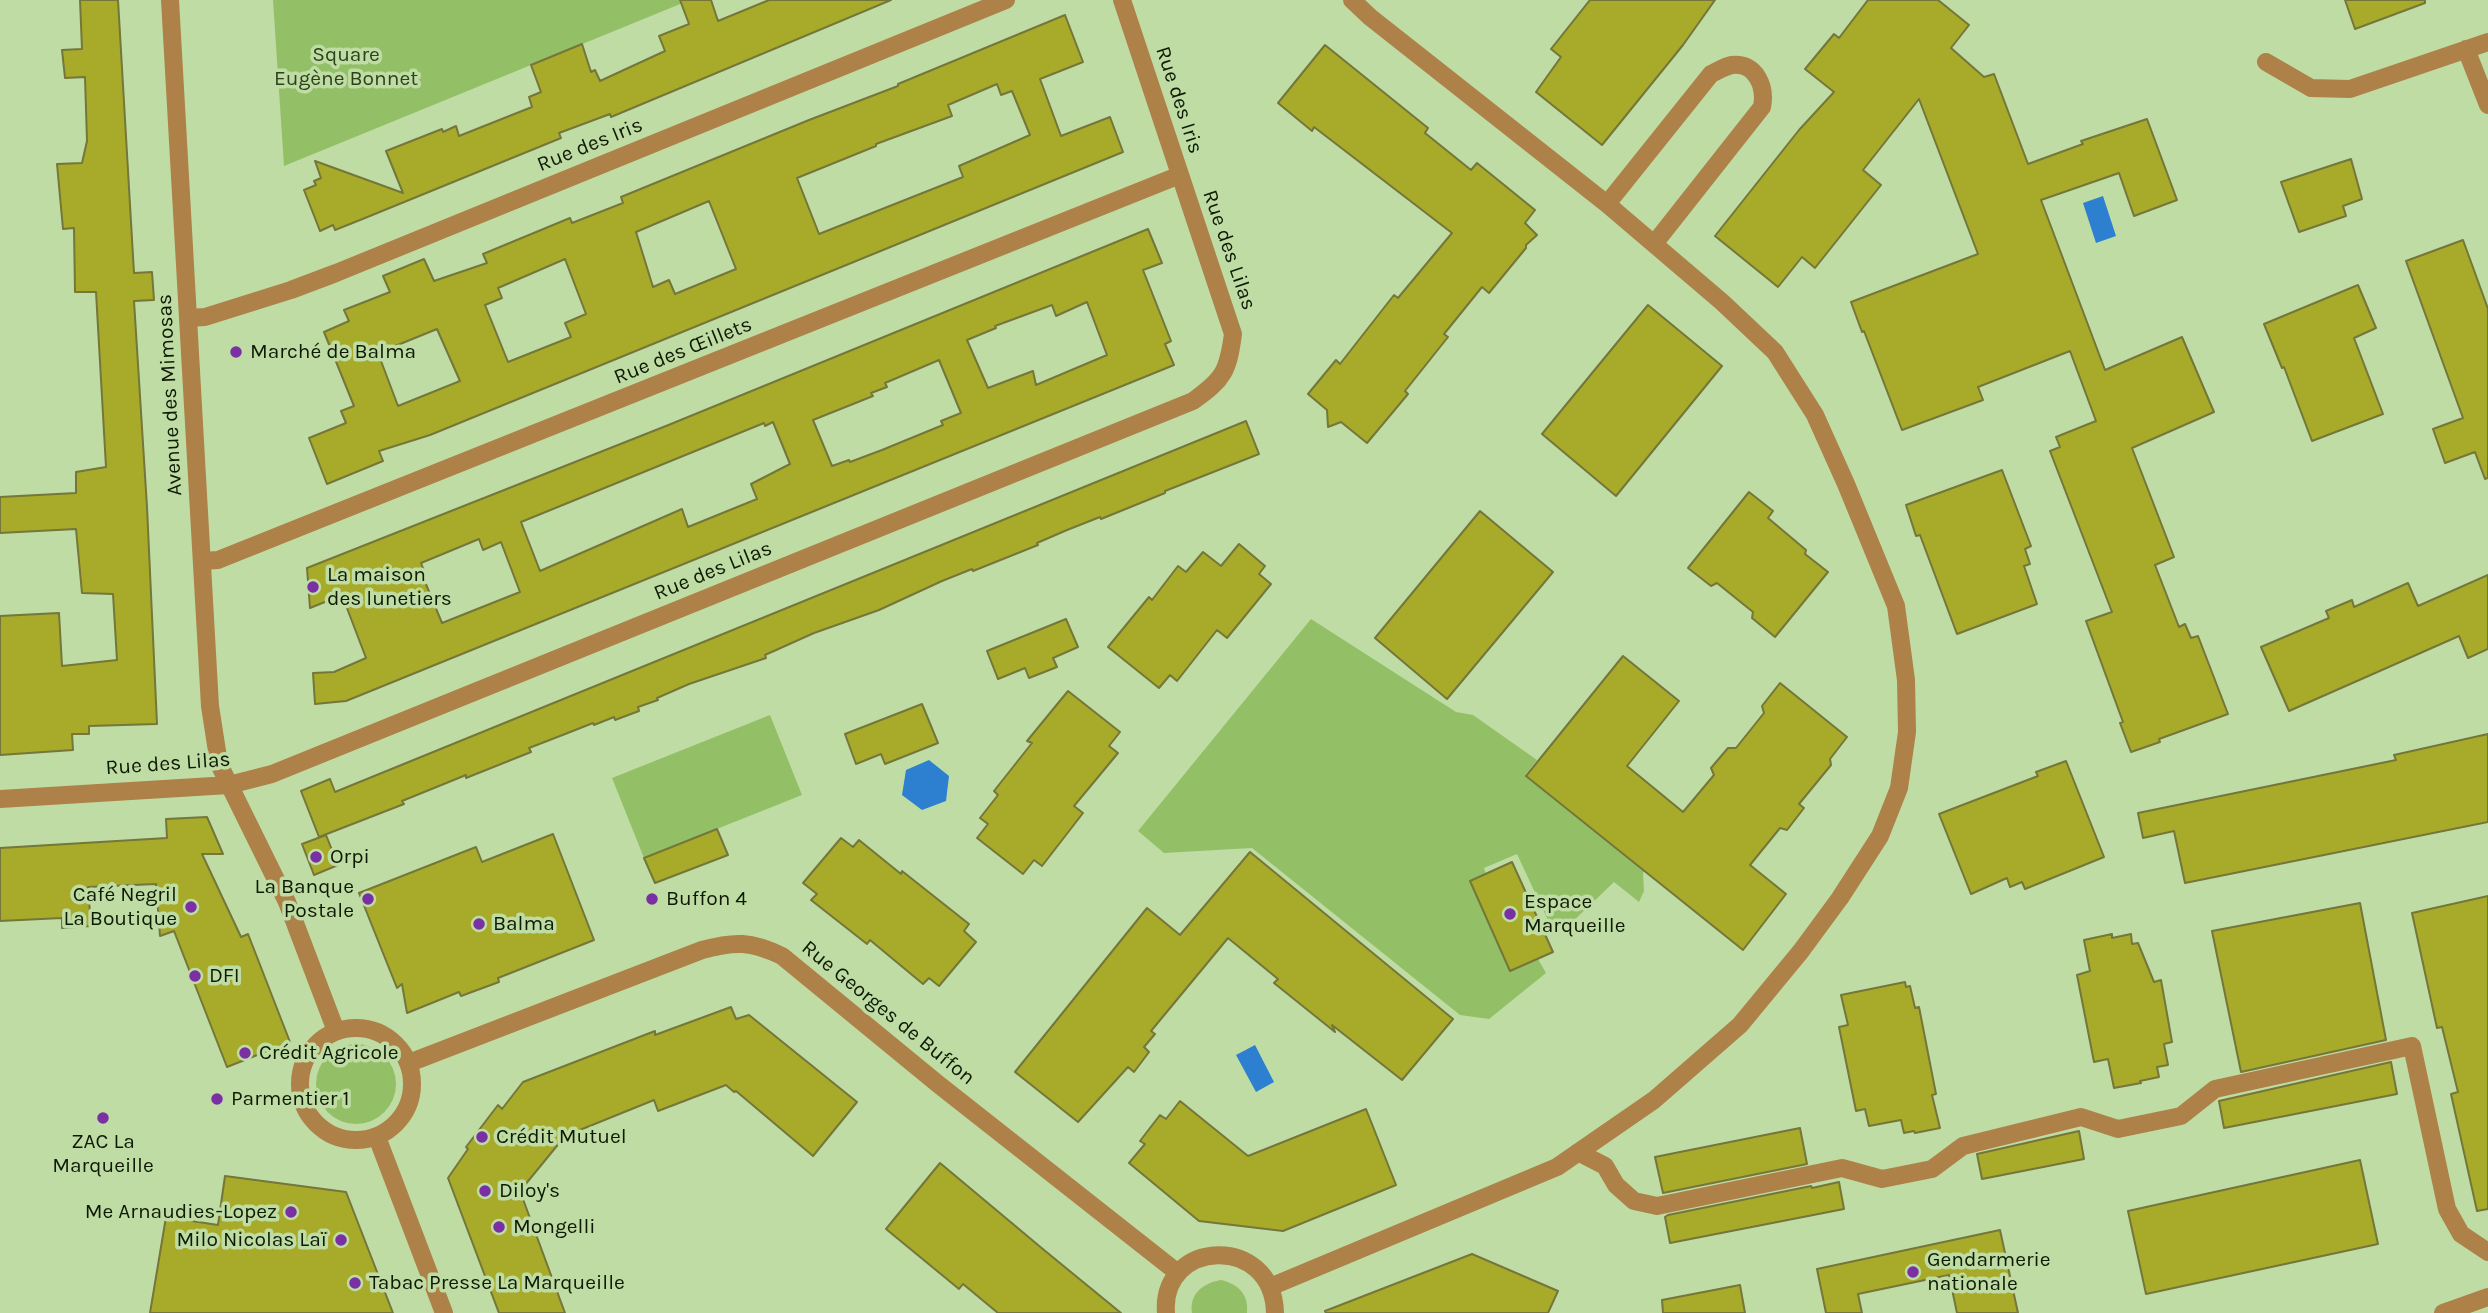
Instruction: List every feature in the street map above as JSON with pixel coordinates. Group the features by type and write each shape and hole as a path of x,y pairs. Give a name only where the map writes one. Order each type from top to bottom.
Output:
{"street":[{"name":"Avenue des Mimosas","path":"170,0 210,706 219,764 287,902 336,1031"},
{"name":"Rue des Iris","path":"188,318 205,317 336,273 1006,0"},
{"name":"Rue des Iris","path":"1122,0 1180,176"},
{"path":"1270,1287 1557,1167 1654,1100 1740,1025 1801,951 1840,898 1880,836 1899,788 1907,732 1906,680 1896,606 1815,415 1775,352 1723,302 1607,204 1352,0"},
{"path":"2266,62 2311,88 2350,89 2488,42"},
{"path":"2466,49 2488,105"},
{"path":"1607,204 1712,74 1729,65 1747,68 1755,73 1763,88 1762,107 1654,244"},
{"name":"Rue des Œillets","path":"202,561 218,560 394,492 1180,176"},
{"name":"Rue des Lilas","path":"0,799 229,785 284,769 1194,401 1216,385 1229,362 1233,334 1180,176"},
{"name":"Rue Georges de Buffon","path":"409,1063 702,950 725,944 762,946 782,956 938,1084 1178,1273"},
{"path":"358,1027 379,1032 397,1044 409,1063 413,1080 411,1098 404,1114 392,1128 377,1137 348,1140 334,1136 312,1118 304,1105 300,1088 302,1070 309,1053 321,1040 336,1031 358,1027"},
{"path":"1578,1152 1605,1166 1616,1185 1634,1201 1657,1206 1842,1168 1882,1179 1933,1169 1963,1146 2081,1117 2118,1129 2181,1116 2215,1089 2412,1046 2447,1209 2461,1234 2488,1252"},
{"path":"377,1137 444,1313"},
{"path":"1166,1313 1169,1288 1178,1273 1204,1256 1220,1254 1236,1256 1261,1273 1270,1287 1275,1313"},
{"path":"2444,1313 2488,1297"}],"green space":[{"name":"Square Eugène Bonnet","path":"273,0 690,0 284,166"},
{"path":"1311,619 1456,712 1473,715 1537,760 1525,775 1636,864 1656,854 1643,873 1644,891 1639,902 1614,882 1565,929 1552,929 1517,854 1484,868 1486,874 1470,881 1510,971 1538,959 1546,973 1489,1019 1460,1015 1252,848 1164,853 1138,831"},
{"path":"770,715 802,795 644,858 612,778"},
{"path":"348,1044 364,1044 385,1055 396,1076 396,1092 385,1113 364,1124 348,1124 334,1118 322,1106 316,1092 316,1076 322,1062 334,1050"},
{"path":"1221,1280 1233,1284 1241,1291 1246,1300 1247,1313 1192,1313 1193,1300 1199,1290"}],"water":[{"path":"2103,196 2116,236 2096,243 2083,203"},
{"path":"929,760 949,776 946,801 922,810 902,795 906,770"},
{"path":"1255,1045 1274,1082 1256,1092 1236,1055"}],"building":[{"path":"80,0 118,0 134,273 152,272 154,300 134,301 157,724 89,726 89,734 72,734 73,750 0,755 0,616 59,613 62,666 117,660 113,594 82,593 76,529 0,533 0,497 76,493 76,472 106,467 96,292 75,292 74,228 63,229 57,164 82,163 87,141 85,77 65,78 62,50 82,49"},
{"path":"680,0 711,0 718,21 769,0 891,0 611,117 610,114 559,133 561,138 365,218 335,230 333,225 320,231 304,190 316,185 314,181 321,178 315,161 403,193 386,151 456,126 459,136 532,107 529,97 541,92 531,65 582,44 591,72 595,70 600,81 665,51 659,36 689,24"},
{"path":"1590,0 1715,0 1683,45 1602,145 1536,92 1561,57 1551,49"},
{"path":"1868,0 1938,0 1969,25 1951,48 1984,77 1994,74 2028,164 2083,144 2081,141 2147,119 2177,200 2134,216 2119,173 2041,200 2105,370 2182,337 2214,412 2132,448 2174,557 2155,565 2179,627 2185,624 2191,638 2198,636 2228,714 2131,752 2120,723 2123,722 2086,621 2112,612 2050,451 2060,447 2056,437 2096,421 2070,351 1978,387 1983,400 1902,430 1851,302 1978,254 1919,99 1863,170 1881,185 1815,268 1802,257 1778,287 1715,236 1799,130 1834,92 1805,69 1834,34 1839,38"},
{"path":"2345,0 2425,0 2425,3 2355,29"},
{"path":"1065,15 1083,62 1040,79 1061,136 1110,117 1123,152 430,435 379,451 383,461 327,484 309,438 346,423 341,411 354,406 324,332 349,321 344,310 390,292 383,276 424,259 434,281 487,263 483,254 570,218 572,223 623,203 621,197","holes":["997,84 1001,95 1012,91 1030,135 959,166 963,177 819,234 797,178 876,144 952,116 948,105","709,201 736,269 675,294 669,280 653,287 636,232","565,259 586,314 565,323 571,337 508,362 485,305 502,298 498,288","437,329 460,381 398,406 378,353"]},
{"path":"1325,45 1428,128 1425,133 1471,170 1477,163 1535,210 1525,223 1537,235 1489,293 1482,287 1444,334 1448,337 1405,391 1408,394 1367,443 1341,422 1328,427 1327,410 1308,394 1336,360 1340,364 1394,295 1398,298 1452,233 1314,127 1312,131 1278,103"},
{"path":"2351,159 2362,199 2343,206 2346,216 2299,232 2281,182"},
{"path":"1148,229 1162,263 1143,270 1171,341 1165,344 1174,365 346,701 315,704 313,673 334,672 366,658 342,595 310,608 307,568 666,426","holes":["1087,302 1107,355 1036,385 1033,371 988,388 967,340 996,328 995,326 1052,305 1056,316","939,360 961,413 941,421 943,425 850,462 849,460 832,466 813,420 873,396 871,393 887,387 885,383","773,422 790,464 751,484 757,499 688,527 682,509 540,571 521,522 764,423 765,426","479,539 483,550 501,542 520,592 442,623 423,577 426,576 421,563"]},
{"path":"2463,240 2488,309 2488,478 2485,479 2475,452 2445,463 2433,429 2463,418 2406,261"},
{"path":"2358,285 2376,328 2354,338 2383,414 2312,441 2284,367 2282,368 2264,324"},
{"path":"1648,305 1722,366 1616,496 1542,434"},
{"path":"1246,421 1259,454 1101,519 1100,517 1067,530 1037,543 1038,545 942,581 879,610 814,633 765,655 766,658 689,684 638,707 639,711 615,720 614,717 594,725 593,723 529,748 531,752 466,778 466,775 402,801 404,804 319,837 301,791 330,779 335,792"},
{"path":"2002,470 2031,546 2025,549 2030,564 2024,566 2037,604 1957,634 1906,505"},
{"path":"1749,492 1773,511 1768,518 1828,572 1775,637 1752,618 1753,612 1717,583 1711,586 1688,568"},
{"path":"1480,511 1553,572 1447,699 1375,638"},
{"path":"1239,544 1265,566 1259,574 1271,584 1227,638 1217,630 1177,681 1170,675 1159,688 1108,647 1149,597 1152,600 1178,566 1186,572 1203,552 1221,566"},
{"path":"2488,575 2488,649 2468,658 2459,636 2289,711 2261,647 2329,618 2326,611 2352,600 2354,607 2408,583 2418,606"},
{"path":"1066,619 1078,647 1053,658 1057,667 1029,678 1025,668 998,679 987,651"},
{"path":"1623,656 1679,701 1627,766 1683,812 1714,775 1711,768 1728,748 1736,748 1764,713 1762,706 1780,683 1847,737 1830,759 1831,765 1799,804 1804,808 1787,830 1780,828 1750,865 1786,894 1743,950 1526,776"},
{"path":"1068,691 1120,732 1109,746 1118,753 1074,806 1083,813 1042,866 1034,860 1023,874 977,838 988,824 980,818 998,795 994,791 1032,743 1027,741"},
{"path":"922,704 938,743 885,764 881,754 856,764 845,734"},
{"path":"2488,734 2488,822 2185,883 2174,831 2143,838 2138,813 2396,760 2394,755"},
{"path":"2066,761 2104,857 2025,889 2022,882 2010,887 2007,878 1971,894 1939,814 2038,776 2036,772"},
{"path":"207,817 223,854 202,854 241,937 248,934 290,1042 227,1067 174,931 160,936 156,884 88,887 91,926 62,928 62,918 0,921 0,848 167,838 166,819"},
{"path":"717,829 728,855 655,883 644,858"},
{"name":"Balma","path":"553,834 594,940 498,978 499,982 461,996 459,992 407,1013 402,984 397,988 359,893 476,847 482,862"},
{"path":"326,835 338,865 314,875 302,844"},
{"path":"841,838 853,847 859,840 969,924 964,931 976,942 939,986 929,978 923,984 870,940 867,944 811,900 817,894 803,883"},
{"path":"1250,852 1453,1019 1402,1080 1332,1025 1335,1032 1274,983 1278,979 1228,938 1151,1031 1155,1034 1144,1047 1149,1052 1134,1072 1128,1067 1078,1122 1015,1072 1147,908 1180,935"},
{"name":"Espace Marqueille","path":"1512,862 1553,952 1510,971 1470,881"},
{"path":"2488,896 2488,1209 2477,1211 2451,1094 2458,1092 2442,1027 2437,1028 2412,913"},
{"path":"2360,903 2386,1040 2241,1072 2212,931"},
{"path":"2112,934 2112,938 2131,934 2132,944 2138,943 2154,982 2161,980 2172,1042 2164,1044 2168,1065 2157,1067 2159,1077 2114,1088 2108,1059 2094,1062 2077,975 2090,971 2084,940"},
{"path":"1905,982 1906,987 1910,986 1915,1008 1919,1007 1936,1094 1932,1095 1940,1128 1915,1133 1904,1133 1901,1120 1869,1126 1865,1109 1856,1111 1839,1027 1848,1025 1841,995"},
{"path":"731,1007 736,1019 749,1015 857,1102 813,1156 726,1085 658,1111 654,1100 565,1136 520,1191 565,1313 499,1313 448,1178 468,1149 466,1147 498,1105 502,1109 523,1082 655,1031 655,1035"},
{"path":"2391,1062 2397,1094 2224,1128 2219,1101"},
{"path":"1180,1101 1248,1156 1366,1109 1396,1185 1283,1231 1199,1221 1129,1163 1145,1144 1140,1141 1160,1115 1166,1119"},
{"path":"1800,1128 1807,1164 1663,1193 1655,1157"},
{"path":"2079,1131 2084,1159 1982,1179 1977,1154"},
{"path":"2360,1160 2378,1244 2146,1294 2128,1211"},
{"path":"940,1163 1121,1313 998,1313 963,1284 959,1289 886,1229"},
{"path":"225,1176 346,1192 393,1313 150,1313 166,1217 218,1225"},
{"path":"1839,1182 1844,1209 1670,1243 1665,1217 1668,1215"},
{"name":"Gendarmerie nationale","path":"2000,1230 2018,1313 1957,1313 1949,1275 1858,1294 1862,1313 1826,1313 1817,1269"},
{"path":"1472,1254 1558,1291 1548,1313 1325,1311"},
{"path":"1740,1285 1745,1313 1663,1313 1662,1300"}],"place":[{"name":"Marché de Balma","path":"236,352"},
{"name":"La maison des lunetiers","path":"313,587"},
{"name":"Orpi","path":"316,857"},
{"name":"La Banque Postale","path":"368,899"},
{"name":"Buffon 4","path":"652,899"},
{"name":"Café Negril La Boutique","path":"191,907"},
{"name":"Espace Marqueille","path":"1510,914"},
{"name":"Balma","path":"479,924"},
{"name":"DFI","path":"195,976"},
{"name":"Crédit Agricole","path":"245,1053"},
{"name":"Parmentier 1","path":"217,1099"},
{"name":"ZAC La Marqueille","path":"103,1118"},
{"name":"Crédit Mutuel","path":"482,1137"},
{"name":"Diloy's","path":"485,1191"},
{"name":"Me Arnaudies-Lopez","path":"291,1212"},
{"name":"Mongelli","path":"499,1227"},
{"name":"Milo Nicolas Laï","path":"341,1240"},
{"name":"Gendarmerie nationale","path":"1913,1272"},
{"name":"Tabac Presse La Marqueille","path":"355,1283"}]}
